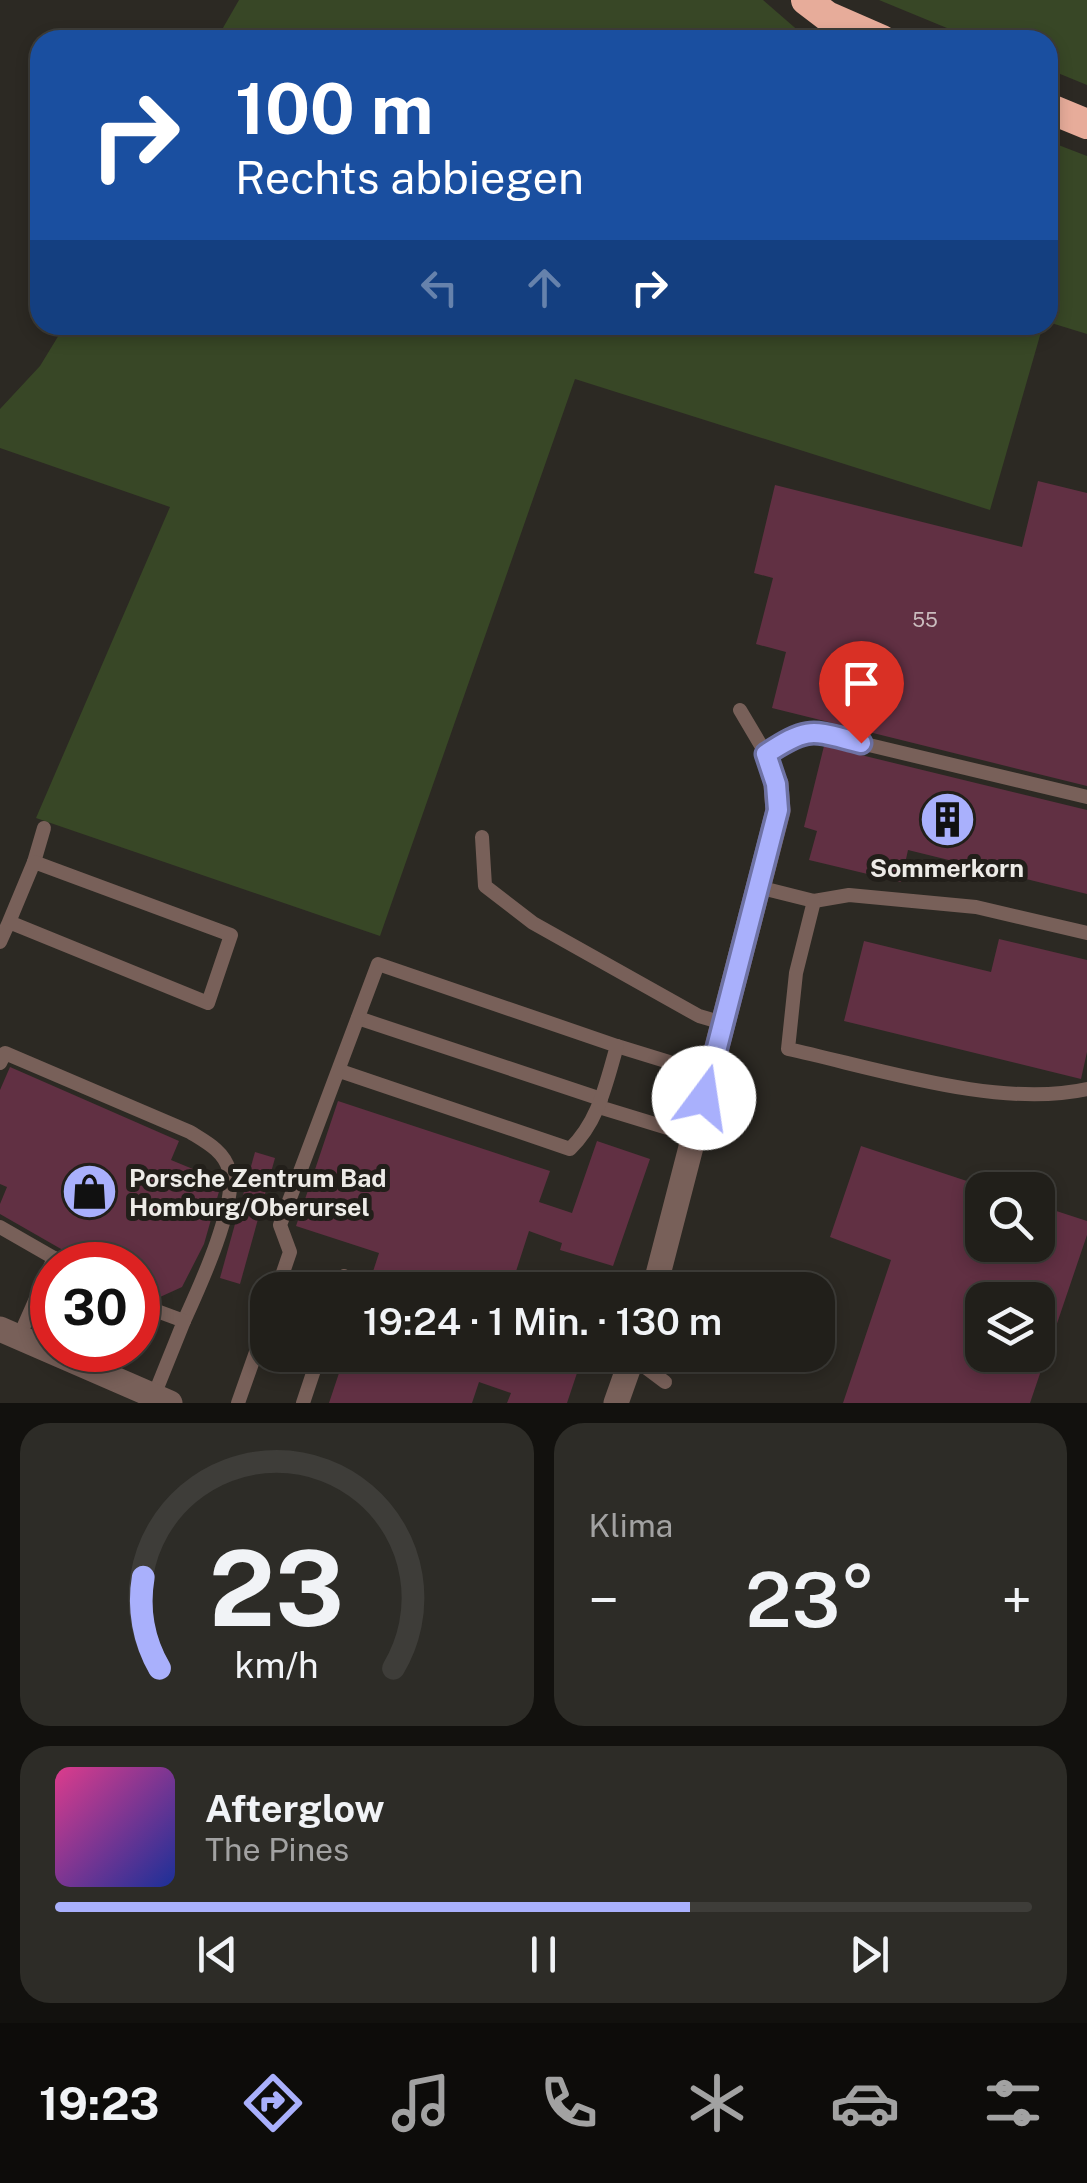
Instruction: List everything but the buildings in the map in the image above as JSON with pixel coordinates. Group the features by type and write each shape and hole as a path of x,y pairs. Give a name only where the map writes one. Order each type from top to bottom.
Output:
{"highway":[{"path":"806,0 827,16 859,30"},
{"path":"836,0 868,30"},
{"path":"1058,112 1087,124"}],"street":[{"path":"659,1272 778,810 776,784"},
{"path":"9,1333 158,1400"},
{"path":"616,1403 627,1372"}],"lane":[{"path":"740,710 766,754 776,784"},
{"path":"766,754 799,732 824,734 1087,797"},
{"path":"0,942 44,828"},
{"path":"482,837 485,886 533,923 700,1016 723,1022"},
{"path":"9,922 208,1002 232,936 34,862"},
{"path":"758,887 814,901 849,895 960,906 1087,932"},
{"path":"814,901 796,973 788,1049 960,1086 1038,1096 1087,1089"},
{"path":"283,1272 290,1252 280,1225 378,964 670,1062"},
{"path":"358,1018 694,1136"},
{"path":"340,1071 570,1149 586,1133 600,1103 618,1046"},
{"path":"0,1063 5,1052 190,1132 217,1150 228,1167 230,1184 219,1234 158,1400"},
{"path":"0,1227 30,1244"},
{"path":"9,1333 30,1304"},
{"path":"160,1312 184,1321"},
{"path":"238,1403 250,1369"},
{"path":"304,1403 314,1372"},
{"path":"653,1372 666,1382"}],"green space":[{"path":"239,0 763,0 798,30 222,30"},
{"path":"879,0 1087,0 1087,85 1058,73 1058,30 952,30"},
{"path":"1058,145 1087,156 1087,334 1058,325"},
{"path":"59,335 1040,335 990,510 575,379 380,936 36,818 170,507 0,448 0,409 40,366"}],"place":[{"name":"Sommerkorn","path":"947,819"},
{"name":"Porsche Zentrum Bad Homburg/Oberursel","path":"90,1192"}],"route":[{"path":"704,1098 778,810 776,784 766,754 799,732 861,743"}]}
